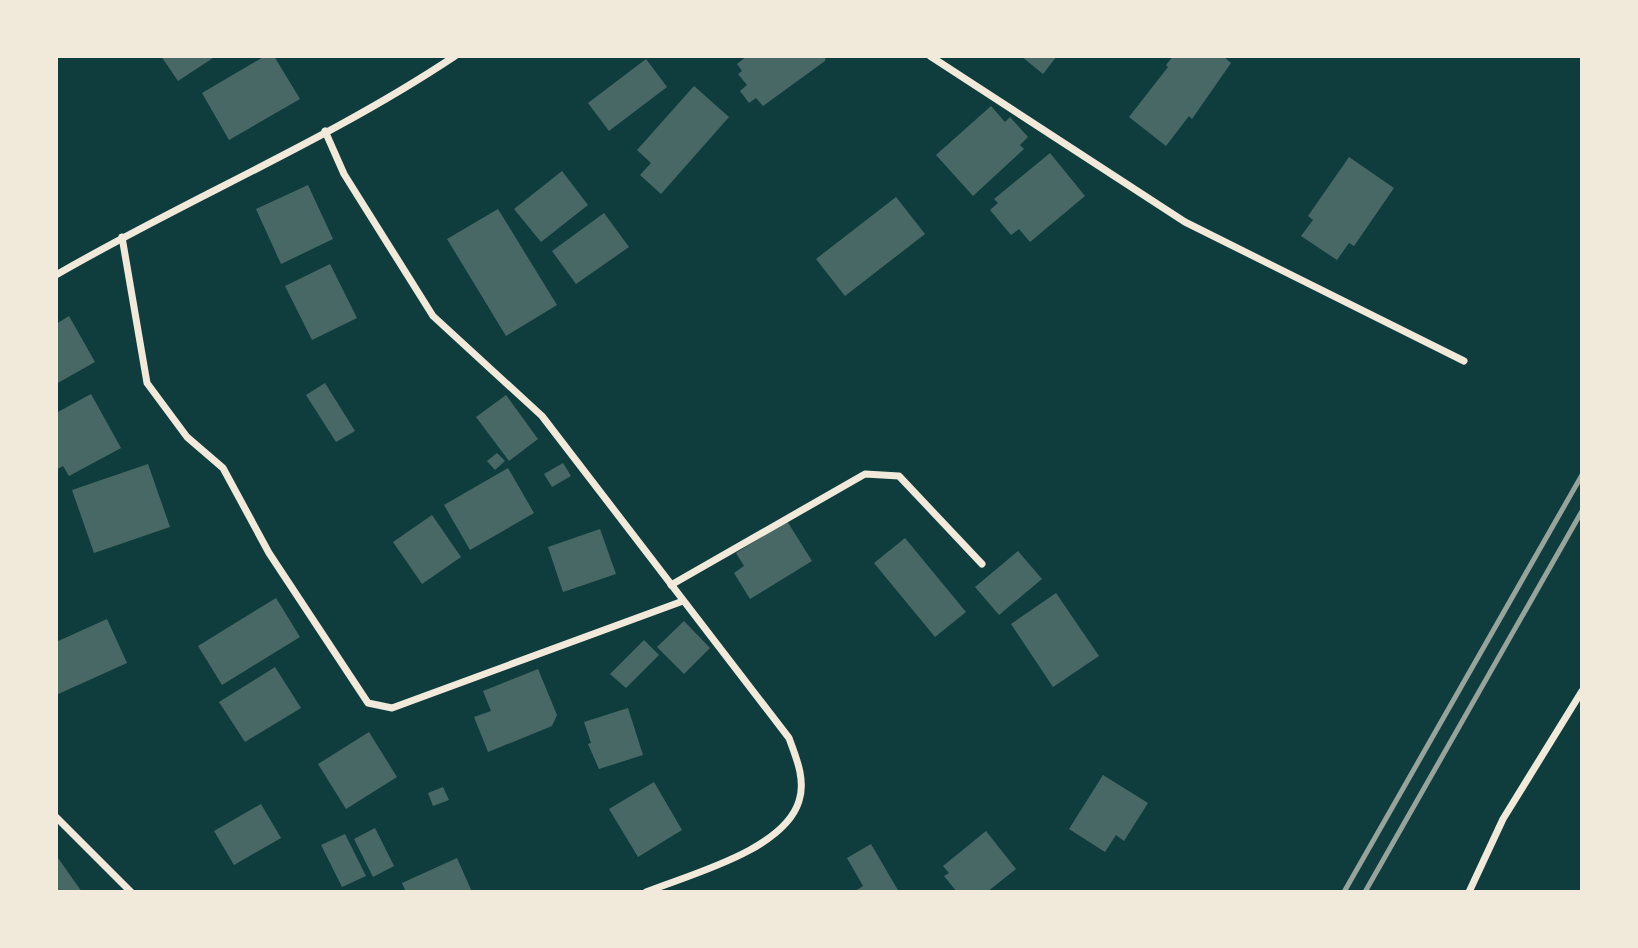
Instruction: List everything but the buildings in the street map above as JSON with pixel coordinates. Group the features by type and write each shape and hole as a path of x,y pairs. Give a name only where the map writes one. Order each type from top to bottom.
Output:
{"street":[{"path":"56,275 122,237 325,131 455,56"},
{"path":"930,56 1185,222 1464,361"},
{"path":"325,131 344,174 433,316 541,416 789,738 800,769 800,799 792,818 774,838 646,892"},
{"path":"122,237 148,383 171,420 223,468 269,552 368,703 392,708 683,601"},
{"path":"671,585 865,474 879,472 900,476 982,564"},
{"path":"1469,892 1503,819 1582,691"},
{"path":"56,817 131,892"}],"railway":[{"path":"1344,892 1582,475"},
{"path":"1365,892 1582,511"}]}
